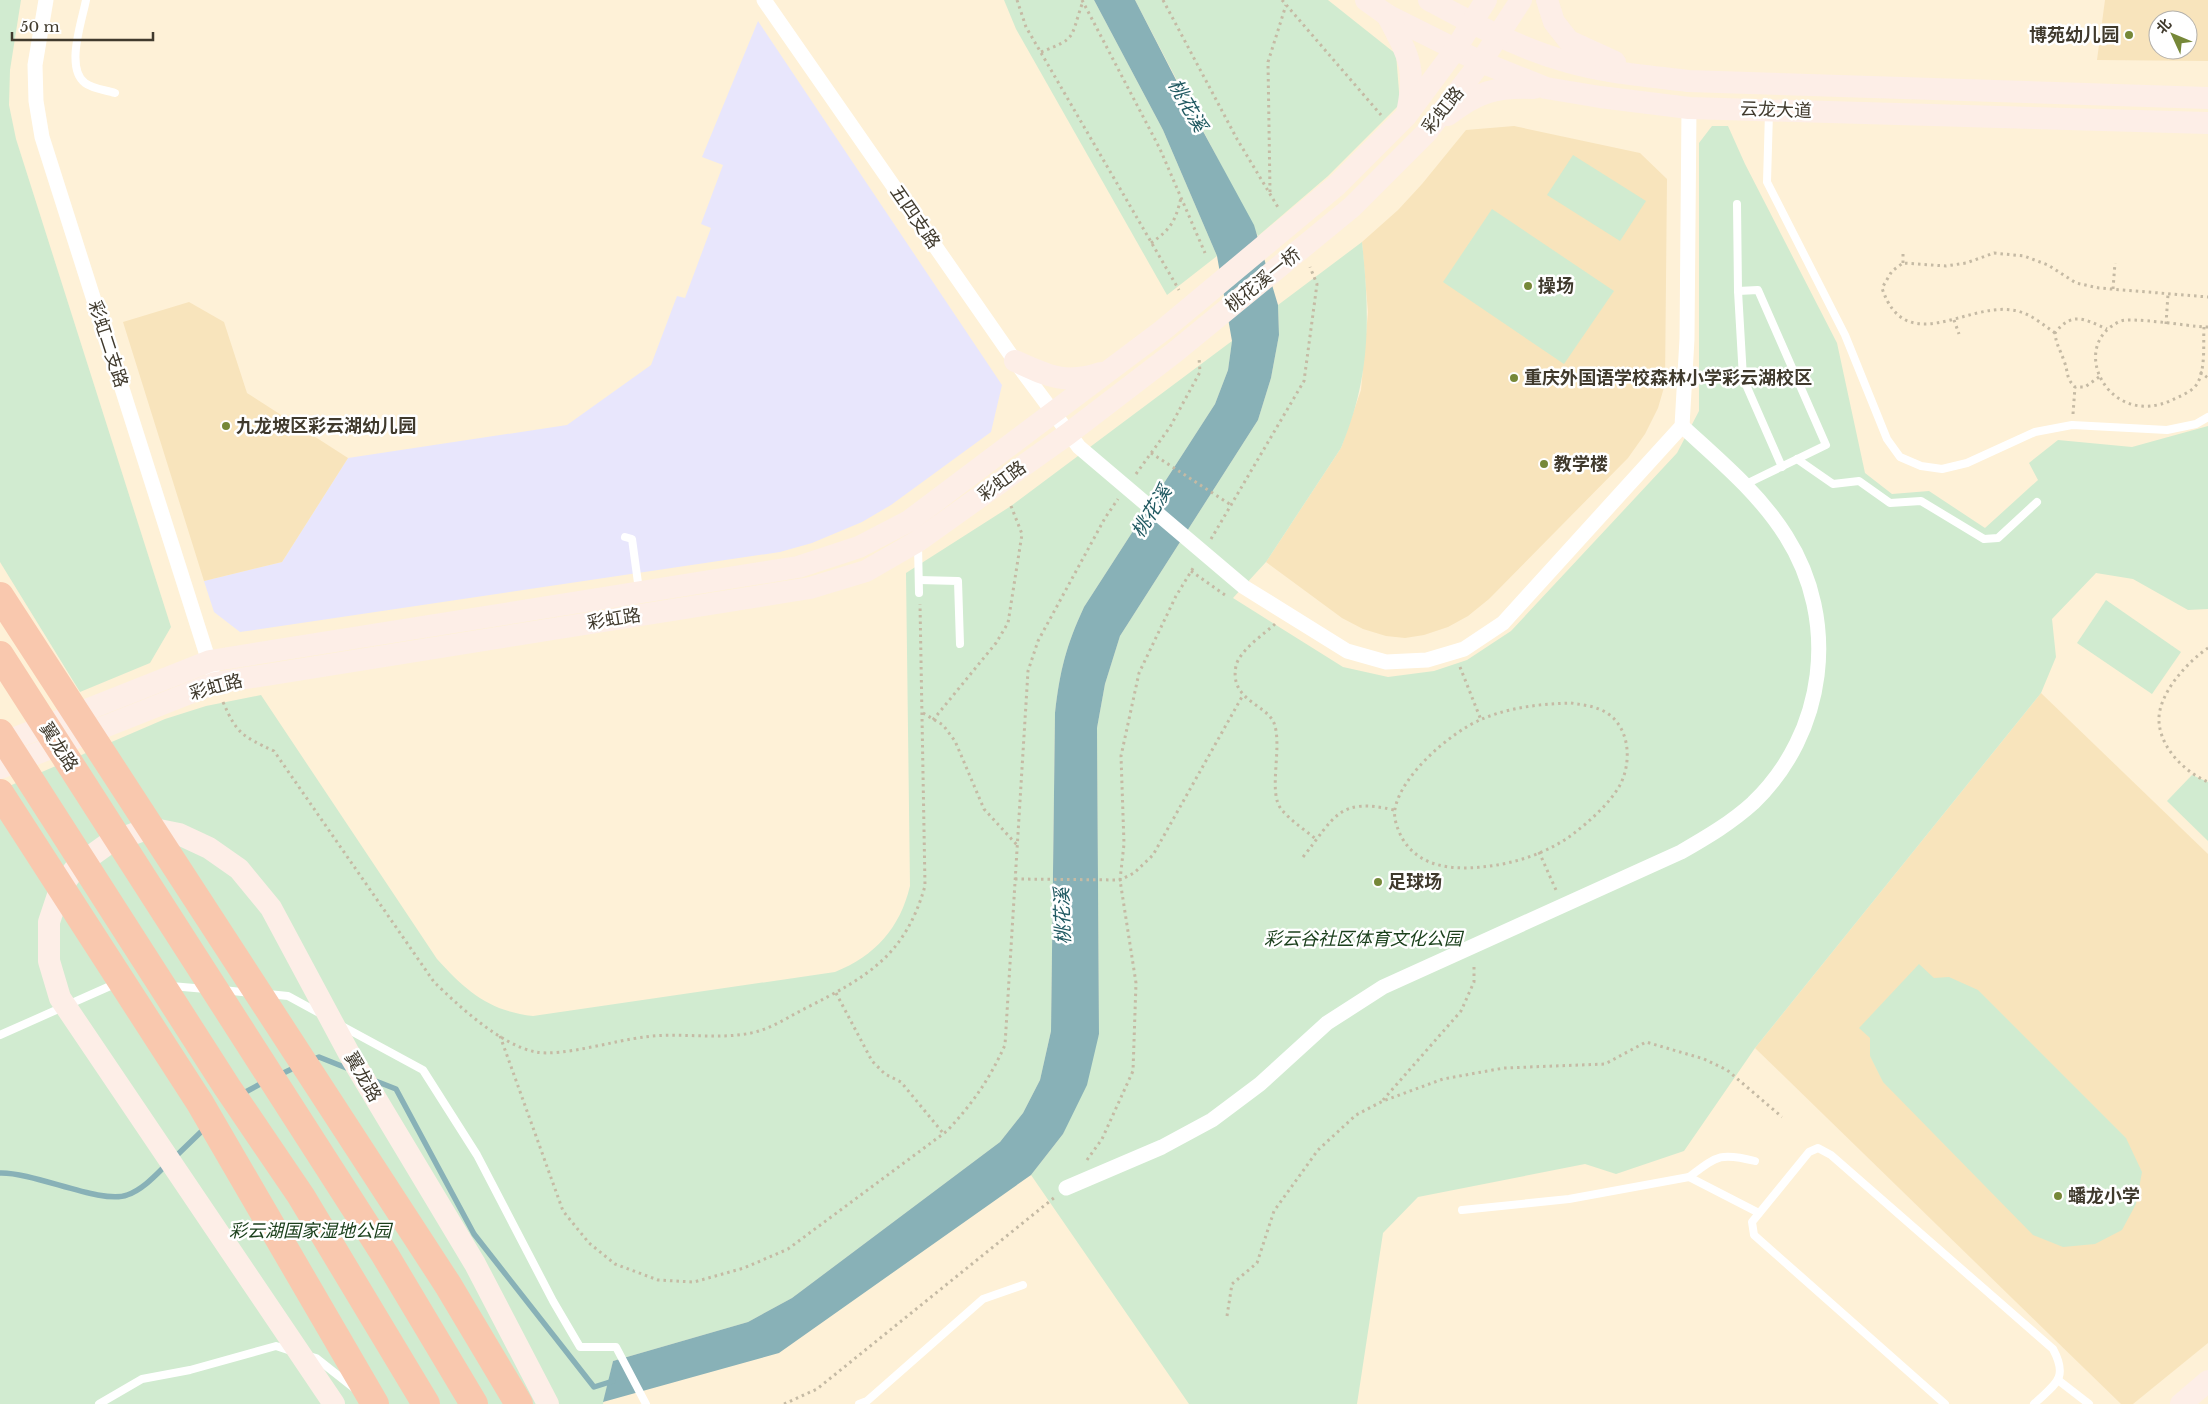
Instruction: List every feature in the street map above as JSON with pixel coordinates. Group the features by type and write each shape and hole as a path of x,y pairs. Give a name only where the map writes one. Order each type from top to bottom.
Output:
{"highway":[{"path":"0,596 443,1276 519,1404"},
{"name":"翼龙路","path":"0,655 385,1255 474,1404"},
{"path":"0,733 227,1087 301,1196 426,1404"},
{"path":"0,793 200,1102 374,1404"},
{"path":"227,1087 290,1210 404,1404"},
{"path":"385,1255 494,1404"}],"main road":[{"name":"云龙大道","path":"1366,0 1387,15 1455,50 1546,88 1690,108 2208,122"},
{"name":"云龙大道","path":"1429,0 1497,37 1569,62 1643,76 1688,81 2208,98"},
{"name":"彩虹路","path":"1337,185 1406,116 1455,50 1486,0"},
{"name":"彩虹路","path":"1352,207 1426,133 1481,62 1521,0"},
{"path":"1547,0 1554,22 1569,41 1643,76"},
{"path":"1387,15 1405,48 1412,67 1412,90 1406,116"},
{"path":"1426,133 1463,103 1484,92 1507,87 1546,88"},
{"name":"桃花溪一桥","path":"1163,330 1337,185"},
{"name":"桃花溪一桥","path":"1175,352 1352,207"},
{"name":"彩虹路","path":"0,744 210,660 798,567 859,547 909,521 1054,414 1163,330"},
{"name":"彩虹路","path":"0,768 215,684 810,588 866,571 918,541 1073,440 1175,352"},
{"path":"1015,361 1051,377 1067,380 1086,378 1111,370"},
{"name":"翼龙路","path":"334,1404 60,998 49,961 49,922 60,889 77,866 109,843 149,828 180,834 209,848 239,869 271,908 352,1060 475,1264 548,1404"},
{"path":"2181,1404 2208,1381"}],"street":[{"name":"彩虹二支路","path":"46,0 35,65 36,101 42,137 210,660 215,684"},
{"name":"五四支路","path":"764,0 1015,361 1073,440 1234,580 1347,651 1386,662 1427,660 1464,649 1504,623 1682,426"},
{"path":"1066,1188 1162,1147 1212,1120 1260,1084 1327,1023 1383,987 1681,852 1719,831 1753,802 1783,768 1806,723 1818,683 1819,636 1811,589 1786,536 1746,484 1682,426 1687,340 1690,108"}],"lane":[{"path":"86,0 75,66 80,78 86,84 116,93"},
{"path":"1770,110 1767,182 1845,335 1887,439 1900,457 1921,466 1942,468 1967,463 2035,432 2072,425 2167,430 2196,424 2208,417"},
{"path":"1737,204 1738,291 1743,378 1782,467"},
{"path":"1738,291 1758,290 1826,444 1746,484"},
{"path":"1797,459 1833,484 1860,481 1890,503 1921,501 1984,539 1998,538 2037,502"},
{"path":"625,537 632,540 640,592"},
{"path":"918,541 919,593"},
{"path":"919,580 958,581 960,644"},
{"path":"0,1035 121,982 131,982"},
{"path":"151,984 288,996 423,1070 477,1155 553,1301 580,1347 616,1347 646,1404"},
{"path":"1945,1404 1754,1235 1752,1222 1809,1152 1818,1148 1831,1155 2053,1350 2061,1364 2058,1380 2034,1404"},
{"path":"1462,1210 1569,1198 1689,1177 1710,1160 1731,1155 1755,1161"},
{"path":"1689,1177 1759,1213"},
{"path":"859,1404 867,1401 984,1298 1023,1285"},
{"path":"99,1404 142,1379 190,1370 276,1346 316,1358 374,1404"},
{"path":"2058,1380 2089,1404"}],"path":[{"path":"1017,0 1026,27 1182,294"},
{"path":"1163,0 1237,139 1284,216"},
{"path":"1282,0 1385,120"},
{"path":"1041,52 1065,42 1073,36 1082,2"},
{"path":"1082,2 1127,83 1181,197 1205,253"},
{"path":"1270,194 1268,62 1286,5"},
{"path":"1151,243 1169,230 1177,216 1181,197"},
{"path":"1903,263 1904,250"},
{"path":"2055,334 2028,314 2011,309 1982,312 1954,320 1920,324 1899,316 1887,303 1882,288 1892,271 1903,263 1946,266 1966,264 1994,252 2024,256 2048,266 2076,282 2113,289 2208,297"},
{"path":"1206,546 1304,381 1317,284 1307,261"},
{"path":"2113,289 2115,263"},
{"path":"2166,324 2168,294"},
{"path":"2072,425 2075,387 2067,379 2064,361 2056,347 2055,334 2063,322 2075,318 2106,329"},
{"path":"1954,320 1958,334"},
{"path":"2123,320 2206,327 2197,384 2186,394 2165,403 2147,407 2124,403 2106,388 2096,373 2097,347 2106,329 2123,320"},
{"path":"1131,482 1170,427 1200,372 1198,353"},
{"path":"2200,372 2208,378"},
{"path":"2075,387 2085,386 2099,377"},
{"path":"1152,453 1231,505"},
{"path":"500,1036 563,1211 589,1243 615,1264 658,1280 694,1282 744,1268 788,1249 943,1133 968,1108 990,1077 1005,1045 1028,671 1038,641 1105,518 1120,496"},
{"path":"933,720 996,643 1008,623 1022,534 1011,506"},
{"path":"784,1404 817,1389 1066,1188 1102,1139 1133,1070 1136,983 1120,880 1124,844 1121,756 1139,672 1176,596 1196,562"},
{"path":"215,684 234,727 253,741 274,751 434,982 456,1003 500,1036 536,1052 553,1052 646,1036 749,1033 766,1028 836,993 874,969 892,950 918,910 925,886 919,593"},
{"path":"1287,614 1250,646 1236,663 1235,678 1243,695 1273,722 1278,747 1275,795 1280,809 1317,840"},
{"path":"2208,648 2185,666 2166,695 2159,722 2168,749 2192,775 2208,782"},
{"path":"1454,652 1481,720"},
{"path":"1015,879 1120,880 1134,873 1153,855 1243,695"},
{"path":"1571,703 1594,707 1608,714 1621,728 1627,746 1627,764 1620,784 1607,803 1573,834 1539,852 1509,863 1463,868 1440,866 1421,858 1407,846 1398,830 1394,810 1400,795 1412,776 1444,742 1481,720 1525,706 1571,703"},
{"path":"922,713 943,725 955,741 984,809 1017,845"},
{"path":"1303,857 1336,815 1350,807 1370,804 1394,810"},
{"path":"1539,852 1563,905"},
{"path":"1383,1101 1461,1011 1474,982 1475,945"},
{"path":"836,993 872,1061 885,1074 902,1082 943,1133"},
{"path":"1228,1316 1232,1284 1258,1263 1274,1211 1318,1150 1356,1115 1383,1101 1443,1079 1504,1068 1605,1064 1646,1042 1704,1059 1727,1070 1782,1118"}],"shaded area":[{"name":"博苑幼儿园","path":"2105,0 2208,0 2208,61 2097,60"},
{"path":"758,21 1002,385 991,432 891,505 862,522 812,543 780,552 240,632 214,612 204,581 282,562 348,458 567,425 651,365 677,296 685,298 711,228 701,224 723,165 702,157"},
{"name":"重庆外国语学校森林小学彩云湖校区","path":"1514,126 1640,153 1667,179 1665,384 1658,408 1645,434 1628,458 1489,599 1468,616 1448,627 1424,635 1405,638 1386,636 1363,629 1342,618 1266,562 1341,448 1361,390 1368,312 1362,242 1398,210 1466,130"},
{"name":"九龙坡区彩云湖幼儿园","path":"189,302 224,322 247,393 348,458 282,562 204,581 123,322"},
{"name":"蟠龙小学","path":"2041,693 2208,854 2208,1343 2133,1404 2121,1404 1755,1048"}],"green space":[{"path":"0,0 21,0 10,70 9,105 16,139 171,627 150,663 80,692 0,562"},
{"path":"1004,0 1094,0 1163,130 1217,256 1167,295 1016,29"},
{"path":"1135,0 1328,0 1396,54 1400,104 1328,176 1258,236"},
{"name":"彩云谷社区体育文化公园","path":"1712,126 1728,126 1745,164 1837,343 1865,473 1892,494 1929,491 1985,528 2038,480 2029,463 2058,440 2132,447 2208,426 2208,609 2188,610 2133,579 2096,573 2052,619 2056,657 2041,693 1755,1048 1684,1151 1616,1174 1585,1164 1418,1197 1383,1233 1357,1404 1189,1404 1031,1175 1063,1134 1099,1034 1097,728 1105,684 1120,636 1258,420 1271,378 1279,335 1278,305 1362,242 1367,322 1366,347 1358,396 1351,422 1341,448 1266,562 1233,598 1343,667 1388,677 1434,671 1467,660 1511,631 1677,453 1699,411 1699,143"},
{"path":"1573,155 1646,201 1620,241 1547,195"},
{"name":"操场","path":"1492,209 1614,291 1564,364 1443,282"},
{"name":"彩云湖国家湿地公园","path":"1232,341 1228,370 1215,404 1084,607 1065,658 1055,713 1051,1031 1040,1080 1023,1113 1000,1142 792,1298 748,1322 613,1361 603,1404 0,1404 0,790 165,719 206,706 261,695 437,959 458,981 479,998 491,1004 517,1013 533,1016 835,972 862,958 884,939 900,915 910,886 906,573 1011,506"},
{"path":"2106,600 2181,652 2152,694 2077,643"},
{"path":"2192,775 2208,782 2208,841 2167,801"},
{"path":"1919,964 1934,978 1949,977 1978,990 2126,1138 2142,1172 2136,1204 2122,1230 2095,1244 2063,1247 2033,1235 1883,1082 1870,1056 1870,1038 1859,1028"}],"water":[{"name":"桃花溪","path":"1094,0 1135,0 1192,111 1254,225 1278,305 1279,335 1271,378 1258,420 1120,636 1105,684 1097,728 1099,1034 1087,1085 1063,1134 1031,1175 779,1353 603,1402 613,1361 748,1322 792,1298 1000,1142 1023,1113 1040,1080 1051,1031 1055,713 1065,659 1084,607 1215,404 1228,370 1232,341 1217,256 1163,130"}],"waterway":[{"path":"311,1060 319,1057 349,1069"},
{"path":"277,1076 296,1067"},
{"path":"373,1080 396,1089 474,1234 594,1387 613,1381"},
{"path":"240,1095 264,1082"},
{"path":"173,1159 206,1127"},
{"path":"0,1173 31,1177 101,1196 116,1197 138,1190 166,1165"}],"place":[{"name":"博苑幼儿园","path":"2129,35"},
{"name":"操场","path":"1528,286"},
{"name":"重庆外国语学校森林小学彩云湖校区","path":"1514,378"},
{"name":"九龙坡区彩云湖幼儿园","path":"226,426"},
{"name":"教学楼","path":"1544,464"},
{"name":"足球场","path":"1378,882"},
{"name":"蟠龙小学","path":"2058,1196"}]}
